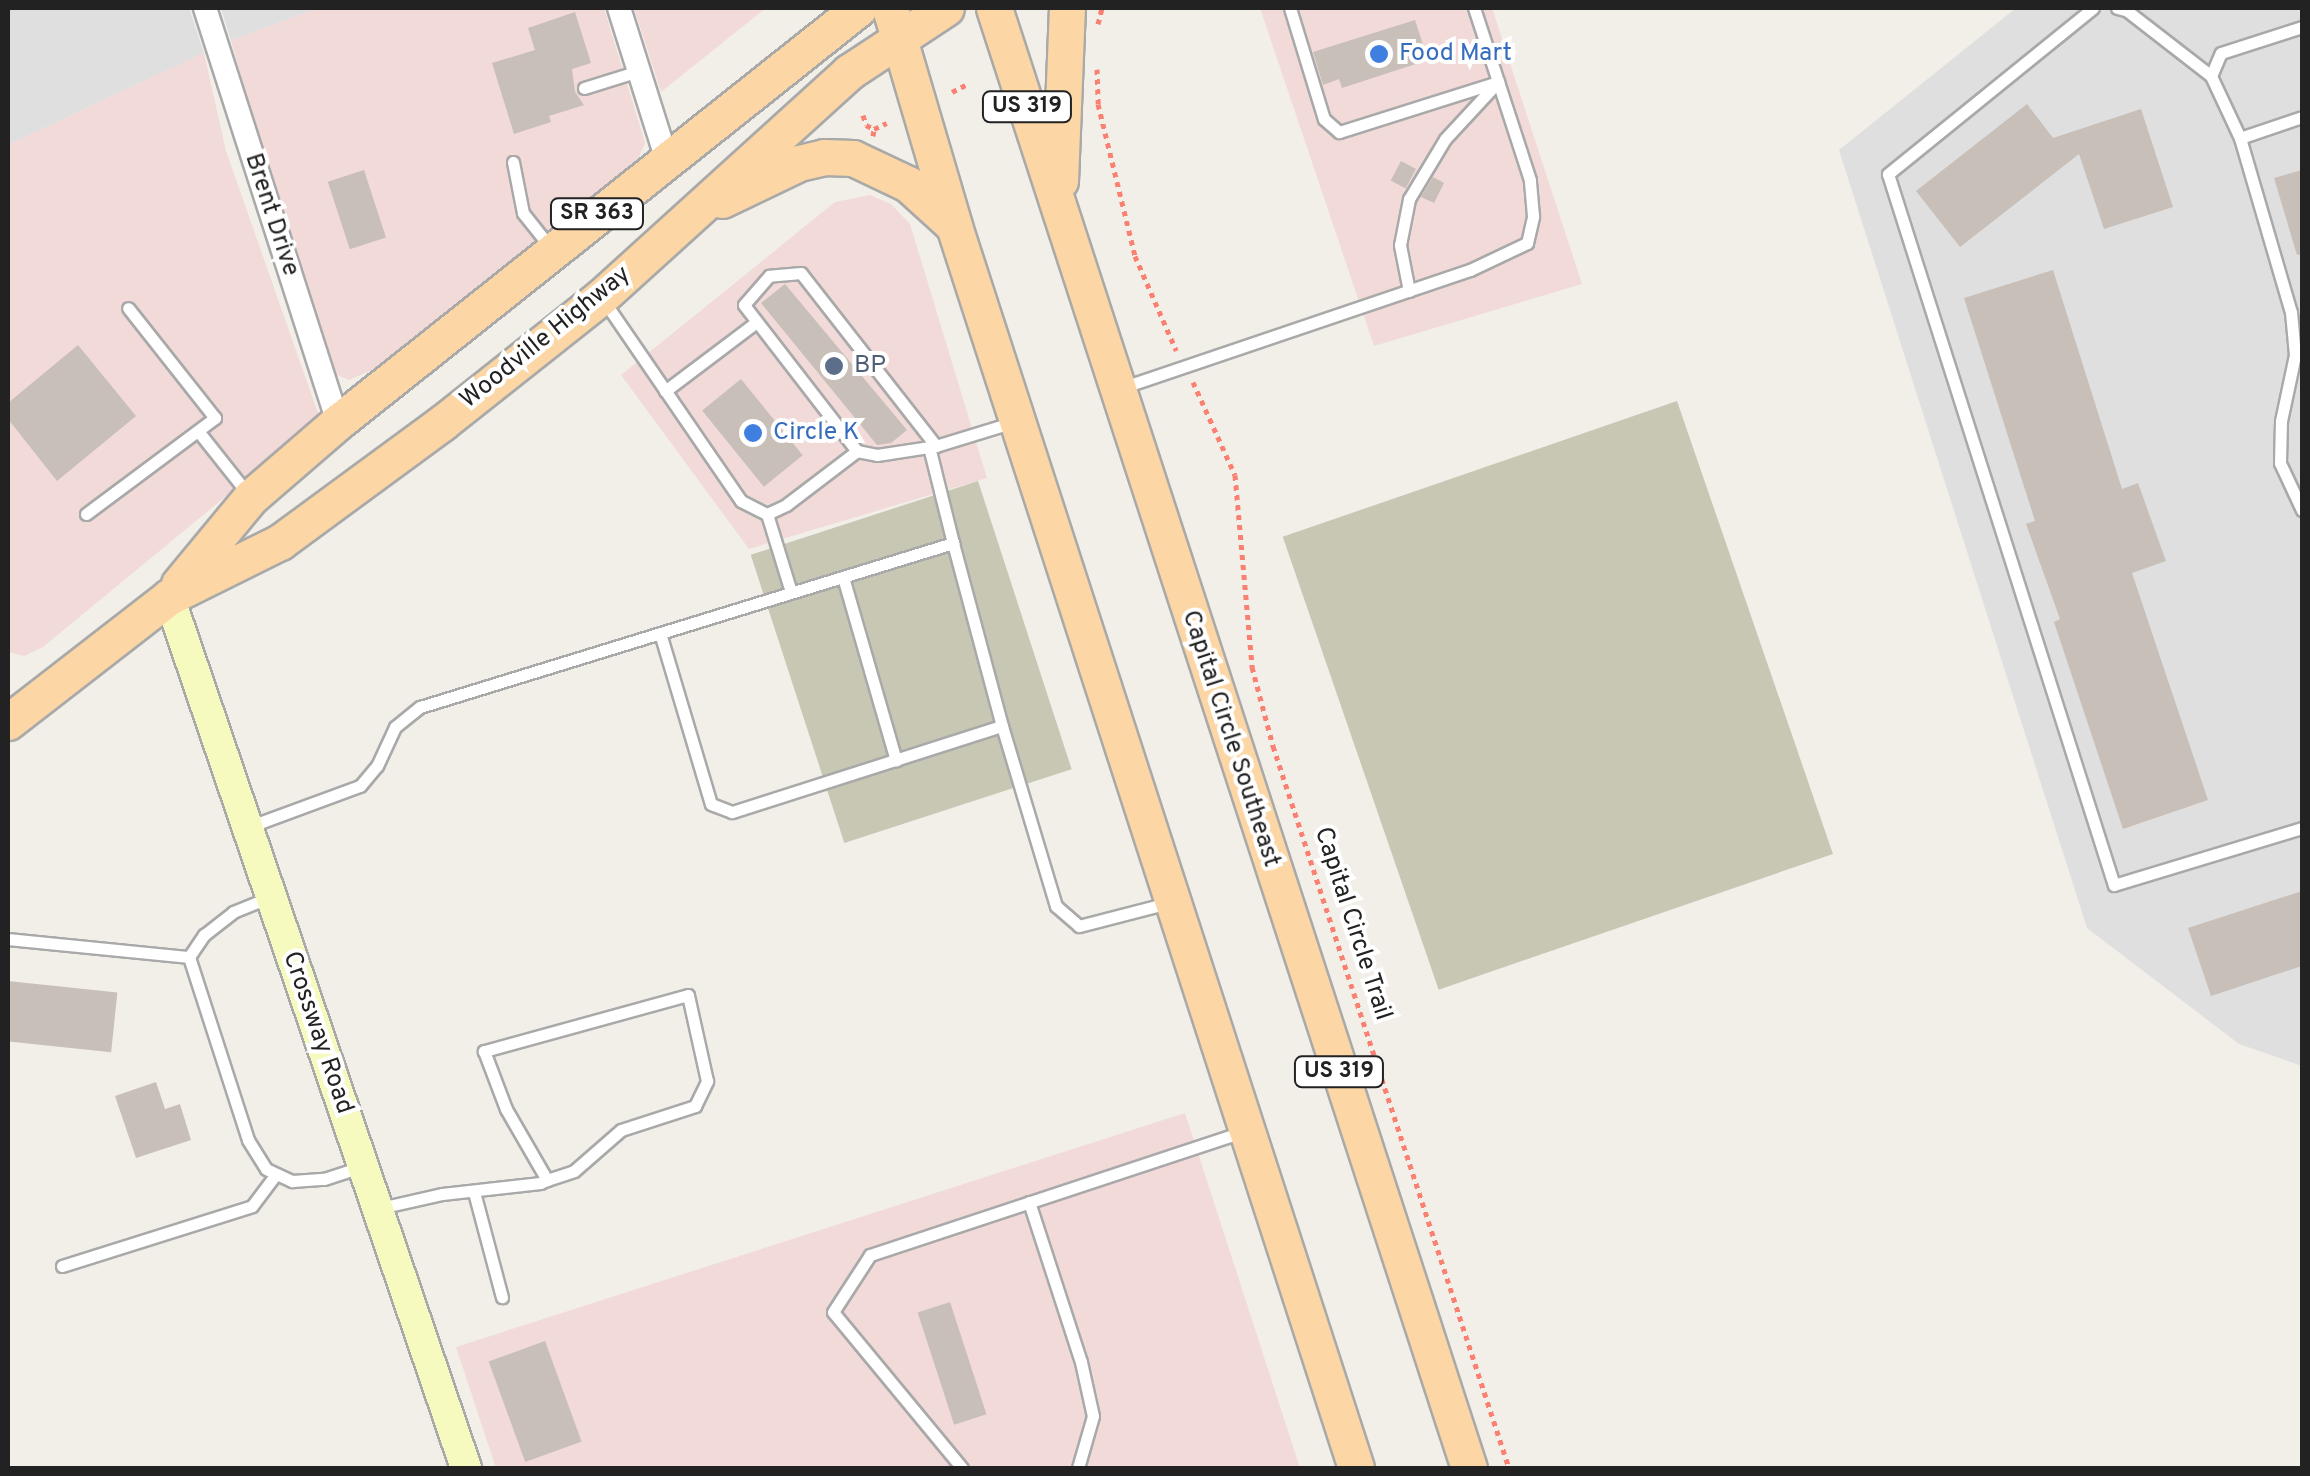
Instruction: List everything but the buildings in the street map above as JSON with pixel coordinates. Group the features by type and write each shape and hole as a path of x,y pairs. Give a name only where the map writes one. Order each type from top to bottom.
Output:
{"main road":[{"name":"Woodville Highway","path":"169,597 250,497 666,157 859,8"},
{"name":"Woodville Highway","path":"8,719 169,597 280,542 442,423 601,297 848,72 895,23 946,8"},
{"name":"Capital Circle Southeast","path":"994,8 1470,1468"},
{"path":"1059,206 1067,8"},
{"path":"895,23 954,226 1356,1468"},
{"path":"691,214 800,163 839,157 865,162 908,184 954,226"}],"street":[{"name":"Brent Drive","path":"205,8 338,422"},
{"path":"619,8 666,157"},
{"name":"Crossway Road","path":"169,597 466,1468"}],"lane":[{"path":"1292,8 1324,119 1340,132 1498,82"},
{"path":"1117,390 1470,270 1528,243 1533,216 1530,180 1474,8"},
{"path":"2093,8 1888,174 2114,885 2302,828"},
{"path":"2123,8 2211,76 2240,138 2291,312 2295,355 2281,421 2280,463 2302,510"},
{"path":"2211,76 2221,53 2302,26"},
{"path":"584,88 639,71"},
{"path":"1409,291 1400,245 1409,199 1444,139 1498,82"},
{"path":"2240,138 2302,117"},
{"path":"513,162 523,213 552,251"},
{"path":"1018,421 932,446 877,455 857,451 754,324 744,306 770,276 802,273 932,446 952,543 1056,906 1078,926 1172,902"},
{"path":"601,297 742,500 766,514 791,592"},
{"path":"86,514 214,418 128,308"},
{"path":"665,390 754,324"},
{"path":"198,431 250,497"},
{"path":"766,514 786,505 857,451"},
{"path":"246,828 360,786 377,766 396,727 420,707 952,543"},
{"path":"842,576 896,761"},
{"path":"660,633 711,804 732,812 1002,726"},
{"path":"189,956 204,935 233,912 270,898"},
{"path":"8,939 189,956"},
{"path":"189,956 248,1140 266,1168 292,1181 324,1179 363,1166"},
{"path":"378,1208 547,1180 574,1171 621,1130 695,1106 708,1080 688,995 484,1052 506,1109 547,1180"},
{"path":"962,1468 833,1312 870,1255 1246,1130"},
{"path":"62,1266 252,1206 276,1174"},
{"path":"474,1192 502,1297"},
{"path":"1029,1202 1081,1362 1093,1416 1078,1468"}],"path":[{"path":"1096,53 1098,104 1135,256 1174,346"},
{"path":"952,92 968,84"},
{"path":"863,115 866,125 874,129 886,123"},
{"name":"Capital Circle Trail","path":"1195,386 1236,476 1252,667 1273,746 1509,1468"}],"shaded area":[{"path":"8,8 189,8 204,53 8,145"},
{"path":"221,8 318,8 231,41"},
{"path":"318,8 604,8 645,143 638,159 421,333 372,370 349,380 337,375 331,365 263,155 231,41"},
{"path":"634,8 766,8 661,92"},
{"path":"1260,8 1492,8 1582,284 1374,346"},
{"path":"2016,8 2302,8 2302,1066 2239,1044 2087,928 1839,150"},
{"path":"204,53 226,151 318,413 310,427 43,647 24,656 9,652 8,145"},
{"path":"870,195 891,204 910,224 987,478 749,549 621,375 835,202"},
{"path":"1677,401 1833,854 1439,990 1283,537"},
{"path":"978,481 1072,769 844,843 751,555"},
{"path":"1185,1113 1300,1468 496,1468 456,1347"}],"place":[{"name":"Food Mart","path":"1379,54"},
{"name":"BP","path":"834,366"},
{"name":"Circle K","path":"753,433"}]}
